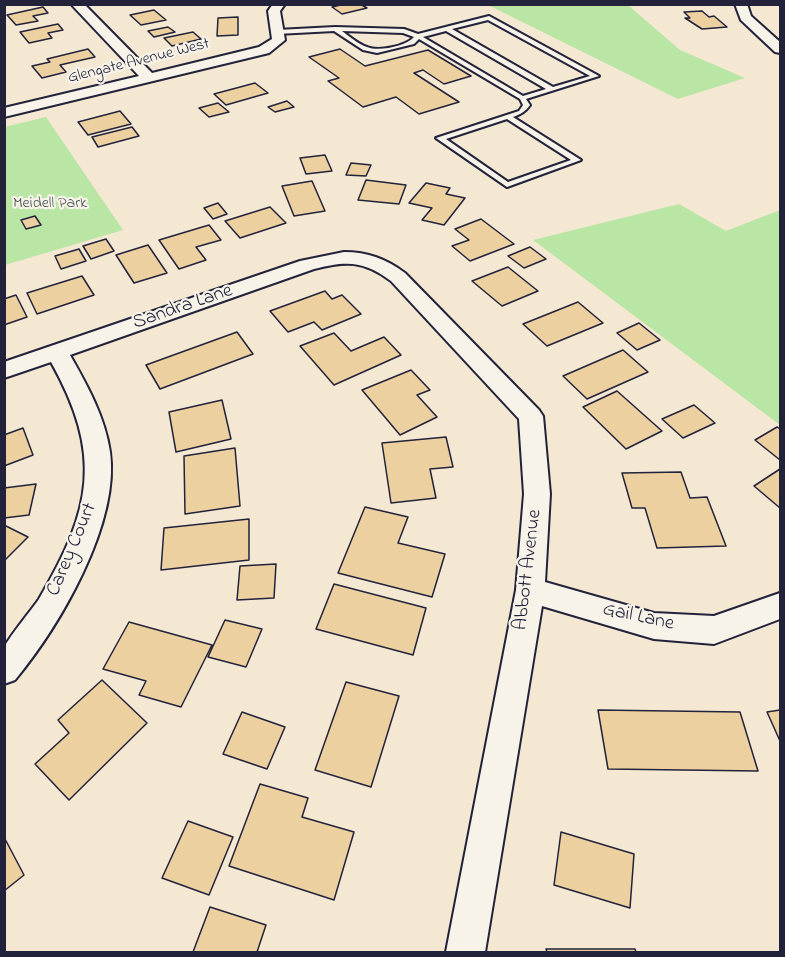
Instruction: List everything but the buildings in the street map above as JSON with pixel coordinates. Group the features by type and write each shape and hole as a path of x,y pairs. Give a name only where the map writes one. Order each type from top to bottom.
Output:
{"street":[{"path":"77,4 149,78"},
{"path":"278,36 274,11 279,4"},
{"path":"741,4 746,17 780,49"},
{"name":"Glengate Avenue West","path":"4,114 264,50 278,36"},
{"name":"Sandra Lane","path":"4,370 307,265 334,258 363,257"},
{"name":"Abbott Avenue","path":"363,257 385,266 398,277 531,416 537,494 530,590 466,952"},
{"name":"Carey Court","path":"4,670 42,619 68,571 94,506 99,467 92,427 79,389 57,352"},
{"name":"Gail Lane","path":"530,590 654,626 714,630 780,606"}],"lane":[{"path":"335,29 365,49 377,51 412,43 418,36 489,18 596,76 522,98"},
{"path":"278,36 335,29 392,29 418,36 522,98 527,105 521,112 507,116 440,138 507,185 577,160 507,116"},
{"path":"447,29 552,89"}],"green space":[{"path":"488,5 628,5 680,50 745,78 678,99"},
{"name":"Meidell Park","path":"46,117 123,230 5,265 4,127"},
{"path":"679,204 726,231 780,210 780,425 533,240"}]}
